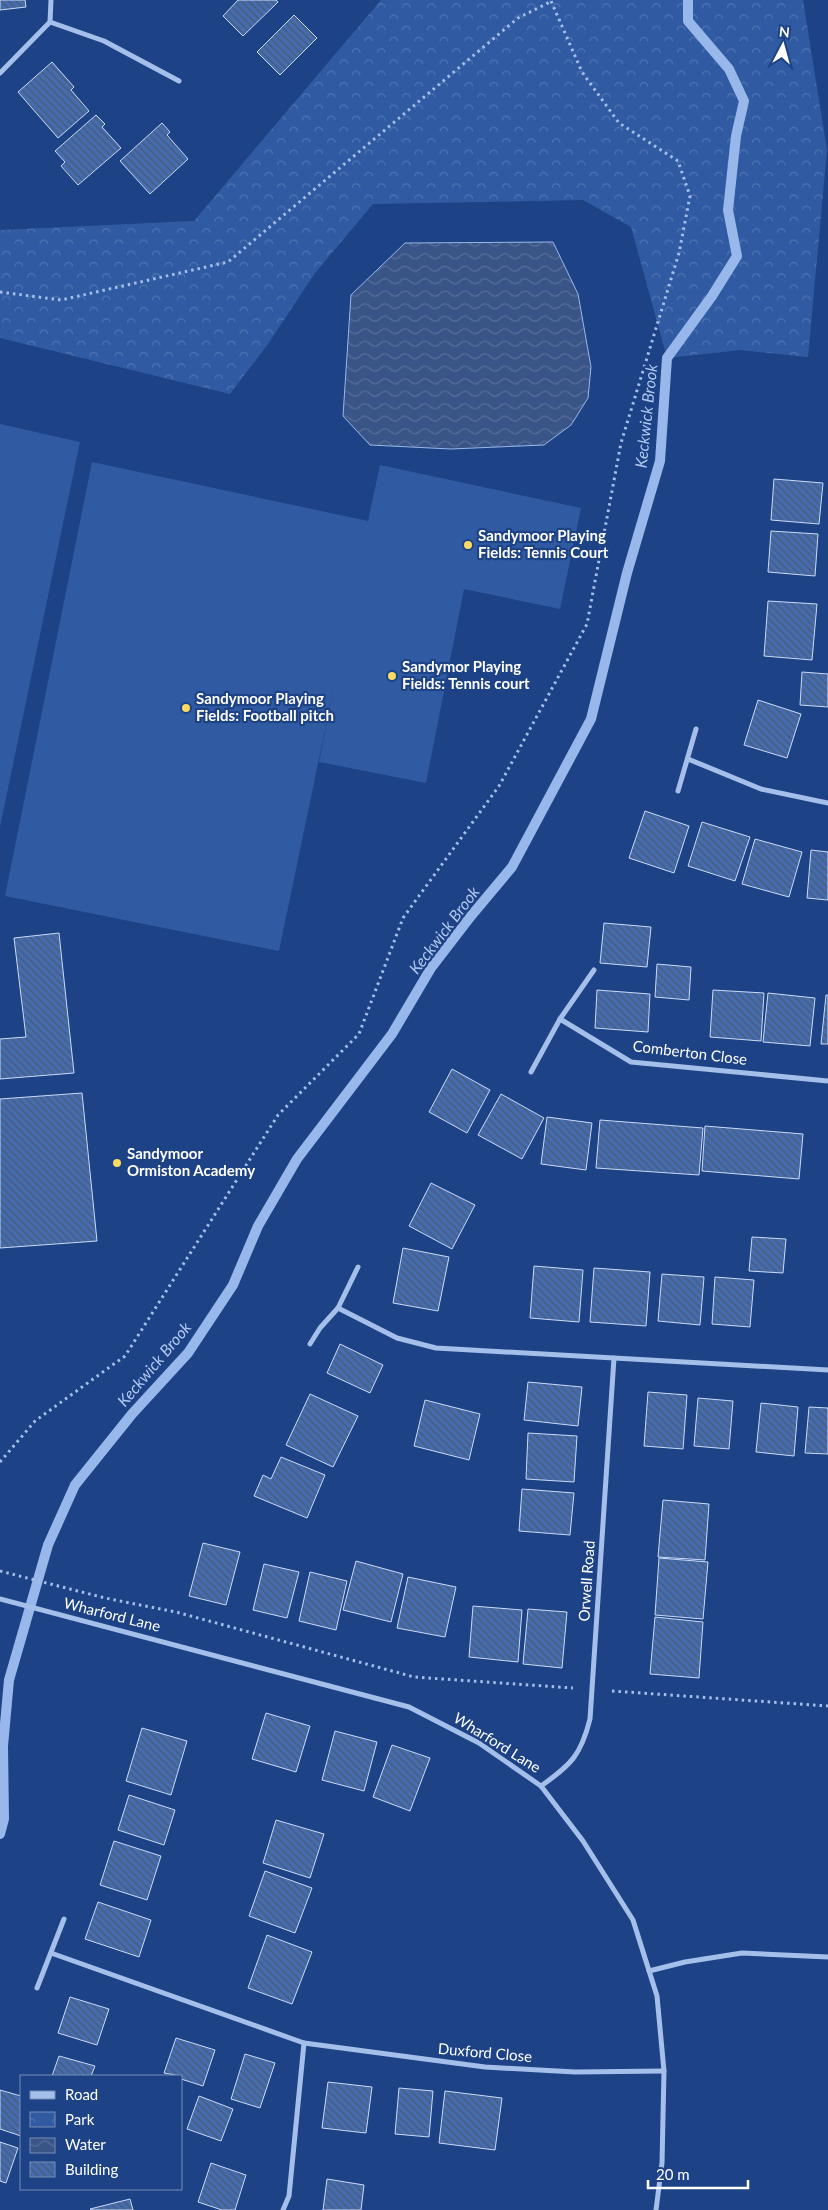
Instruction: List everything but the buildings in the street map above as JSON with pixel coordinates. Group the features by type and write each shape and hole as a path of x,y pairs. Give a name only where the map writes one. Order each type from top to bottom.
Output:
{"street":[{"path":"0,73 50,22 51,0"},
{"path":"50,22 104,41 179,81"},
{"path":"678,791 696,729"},
{"path":"688,759 761,789 828,802"},
{"path":"531,1072 560,1019 594,970"},
{"name":"Comberton Close","path":"560,1019 631,1062 828,1081"},
{"path":"310,1344 320,1328 338,1308 358,1267"},
{"path":"338,1308 397,1338 436,1348 828,1370"},
{"name":"Orwell Road","path":"541,1786 566,1768 584,1743 590,1719 614,1358"},
{"name":"Wharford Lane","path":"0,1599 409,1707 479,1743 541,1786 584,1841 633,1920 657,1996 664,2071 662,2163 656,2210"},
{"path":"37,1988 64,1919"},
{"name":"Duxford Close","path":"50,1953 304,2043 485,2067 575,2072 664,2071"},
{"path":"649,1971 685,1962 742,1953 828,1957"},
{"path":"283,2210 289,2196 304,2043"}],"path":[{"path":"0,292 61,300 228,262 518,18 552,1 582,72 619,123 678,161 690,196 679,252 621,443 588,624 499,786 403,918 358,1034 278,1115 125,1356 35,1421 0,1462"},
{"path":"0,1571 105,1598 176,1612 414,1677 828,1706"}],"green space":[{"path":"381,0 803,0 827,150 808,357 740,350 667,358 631,227 583,200 373,204 315,273 268,344 230,394 0,338 0,230 194,221"},
{"path":"0,424 80,442 0,827"},
{"name":"Sandymoor Playing Fields: Football pitch","path":"92,462 368,521 380,465 581,508 560,609 464,589 426,783 319,762 335,682 279,951 5,896"}],"water":[{"path":"553,242 578,294 591,367 588,398 571,425 544,445 451,449 370,445 343,416 351,295 405,243"}],"waterway":[{"name":"Keckwick Brook","path":"0,1834 4,1819 3,1746 9,1680 48,1545 75,1485 132,1414 188,1353 233,1285 258,1226 297,1159 392,1034 431,968 512,867 591,719 627,573 660,461 667,358 712,296 737,256 728,210 736,136 744,101 729,69 688,21 688,0"}],"place":[{"name":"Sandymoor Playing Fields: Tennis Court","path":"468,545"},
{"name":"Sandymor Playing Fields: Tennis court","path":"392,676"},
{"name":"Sandymoor Playing Fields: Football pitch","path":"186,708"},
{"name":"Sandymoor Ormiston Academy","path":"117,1163"}]}
